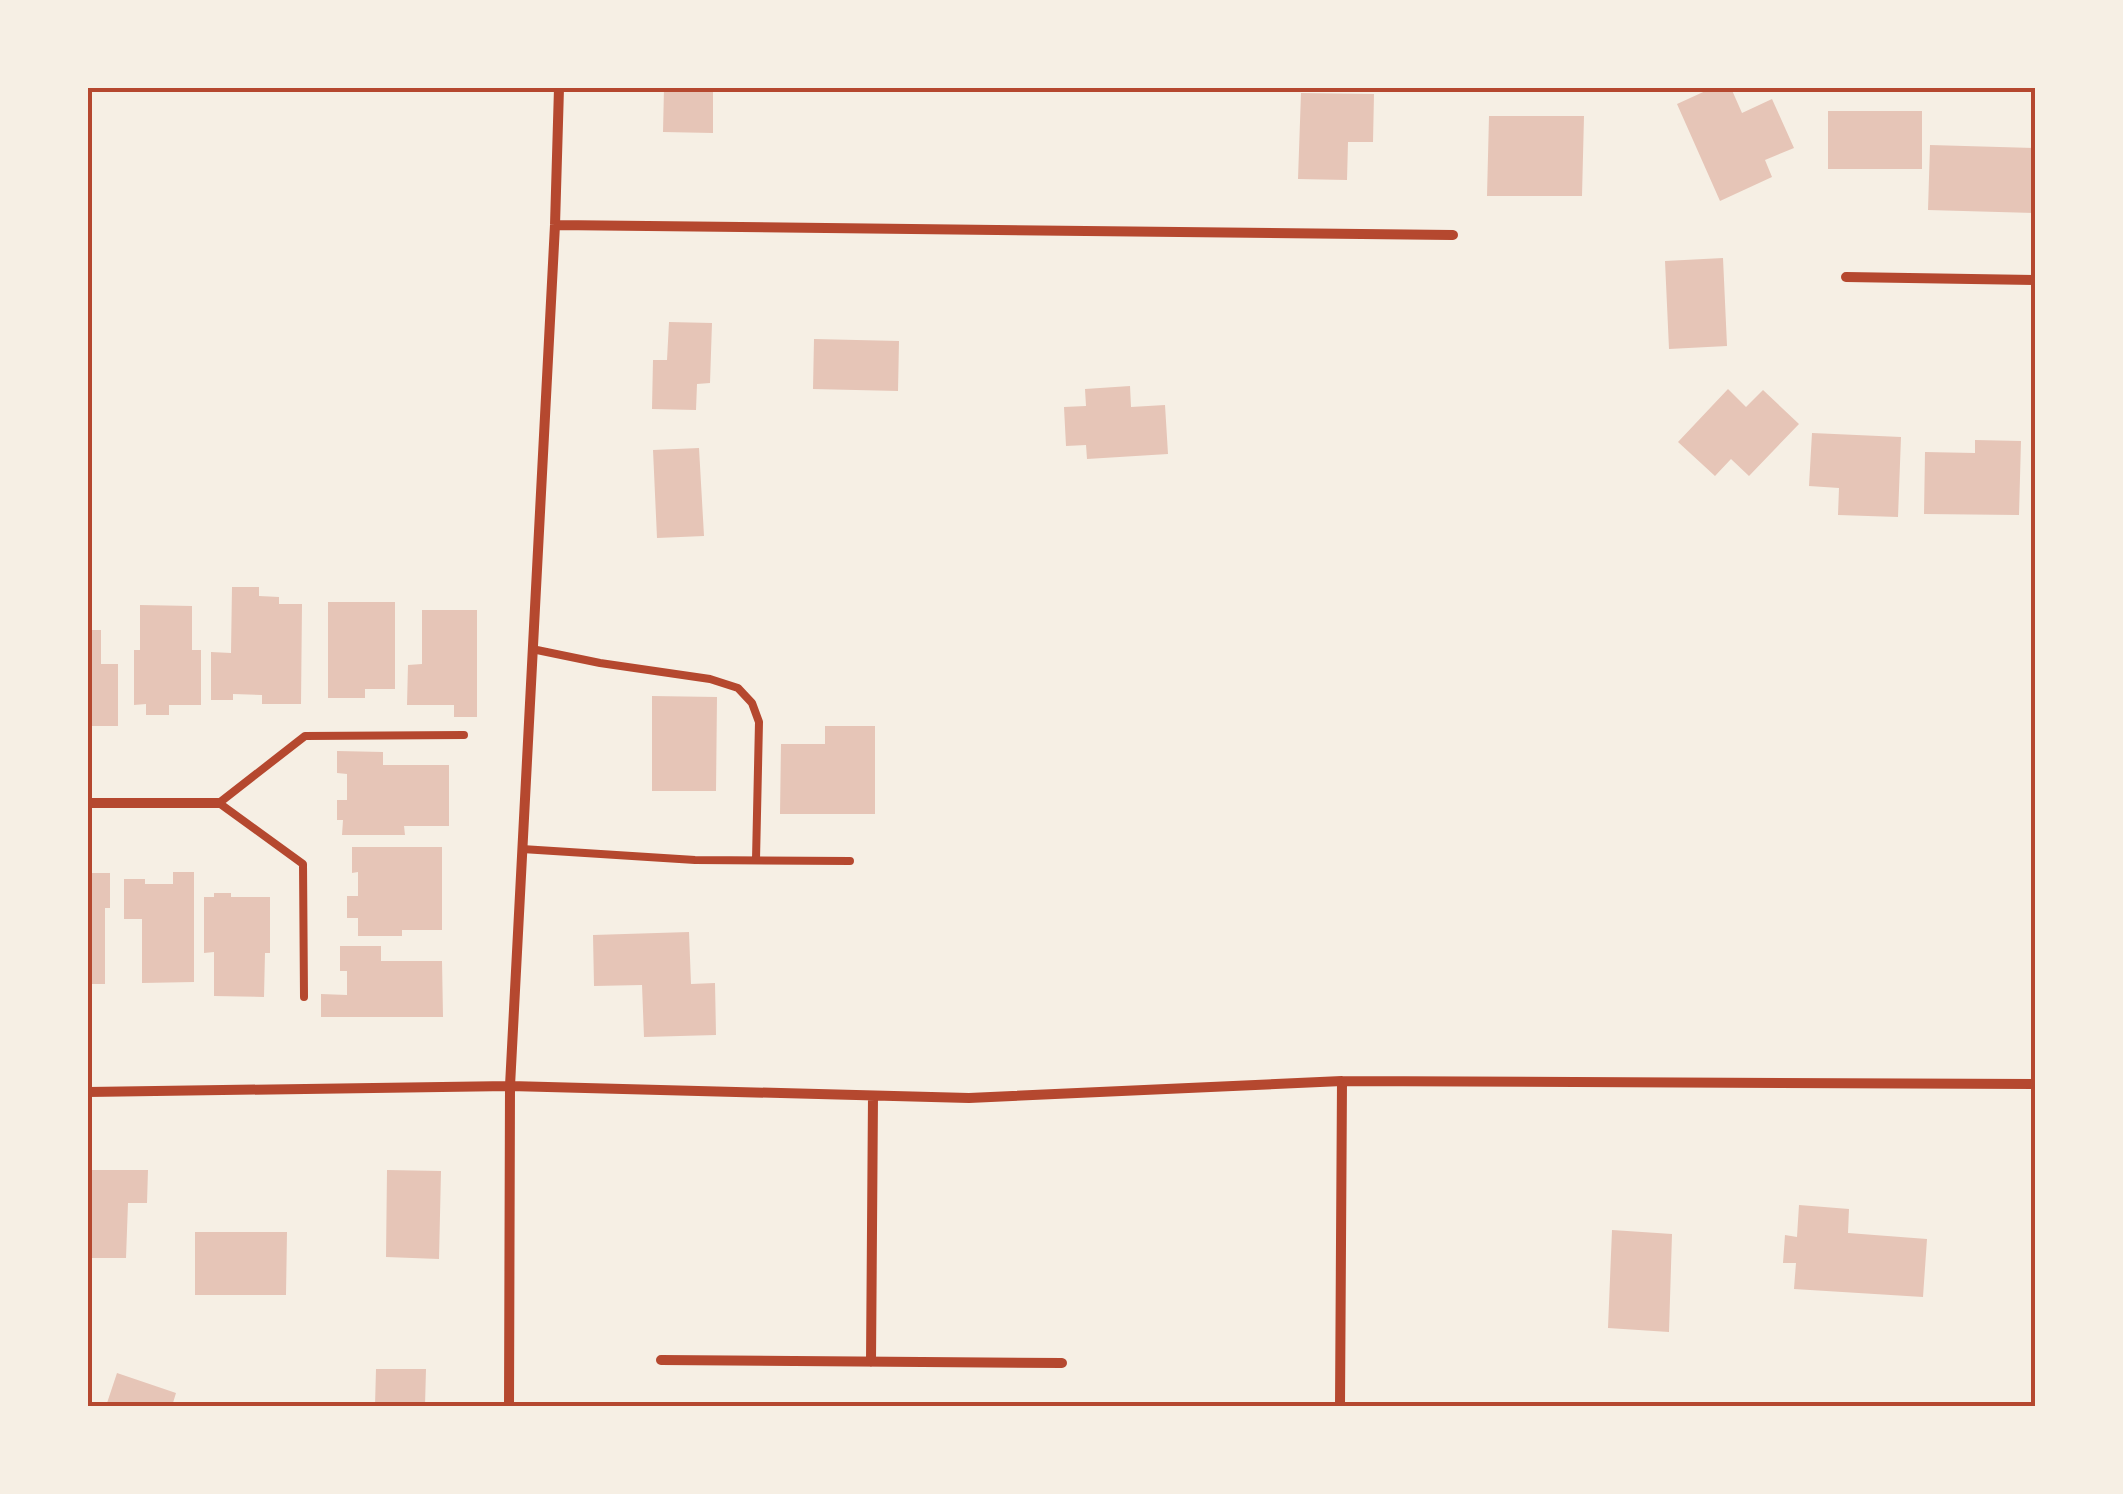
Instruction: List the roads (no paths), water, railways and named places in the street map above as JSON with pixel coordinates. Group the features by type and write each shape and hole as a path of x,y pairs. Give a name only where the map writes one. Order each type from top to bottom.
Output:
{"street":[{"path":"509,1406 510,1086 556,225 559,88"},
{"path":"556,225 1453,234"},
{"path":"1846,277 2036,280"},
{"path":"88,803 219,804"},
{"path":"88,1092 510,1086 969,1098 1342,1082 2036,1084"},
{"path":"1340,1406 1342,1082"},
{"path":"871,1362 873,1096"},
{"path":"661,1360 1062,1363"}],"lane":[{"path":"532,648 600,663 710,679 738,688 752,703 759,722 756,860"},
{"path":"304,997 303,864 219,804 306,736 464,735"},
{"path":"522,848 696,860 850,861"}]}
